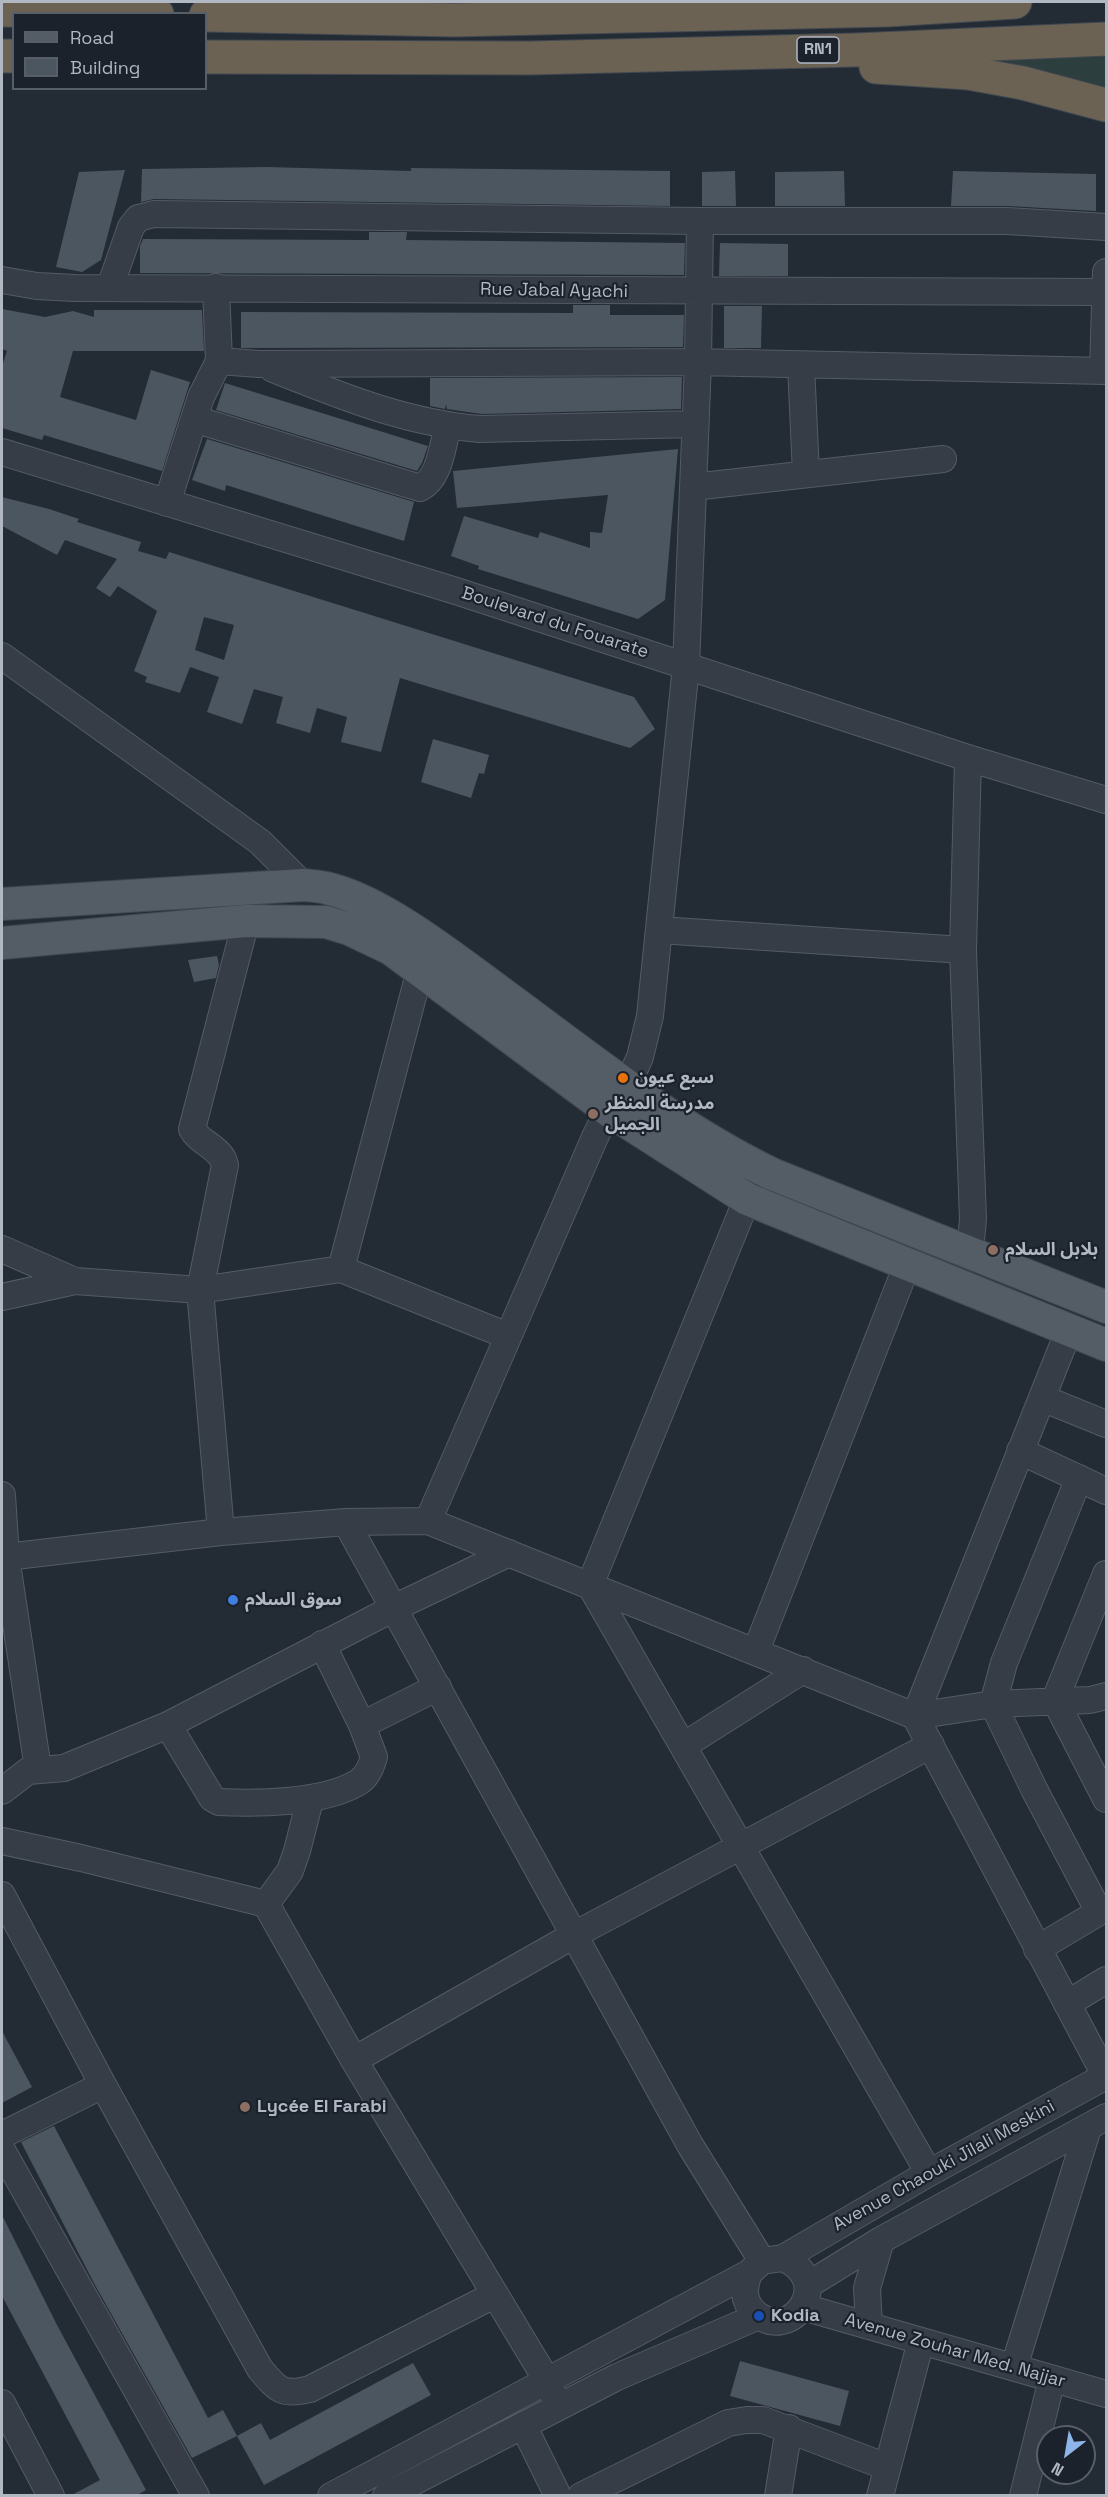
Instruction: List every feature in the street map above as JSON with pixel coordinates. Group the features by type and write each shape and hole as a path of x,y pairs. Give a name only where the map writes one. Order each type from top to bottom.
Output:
{"highway":[{"path":"707,14 803,2"},
{"name":"RN1","path":"207,15 454,20 888,10 1015,2"},
{"path":"2,10 80,12"},
{"name":"RN1","path":"207,57 530,58 855,50 1107,39"},
{"path":"530,58 792,69 865,67 968,73 1023,83 1107,105"}],"main road":[{"path":"2,904 303,885 331,889 371,905 454,958 618,1098 747,1199 1107,1345"},
{"path":"2,944 246,921 326,921 370,938 618,1098 762,1169 1107,1307"}],"street":[{"path":"110,287 131,227 138,218 144,215 700,221 1007,221 1107,227"},
{"path":"428,1521 508,1336 618,1098 640,1057 650,1016 686,666 698,362 700,221"},
{"name":"Rue Jabal Ayachi","path":"2,280 37,286 698,292 1106,285"},
{"path":"219,362 259,364 698,362 1105,370 1106,285"},
{"path":"167,503 201,397 219,362 216,287"},
{"path":"259,364 364,405 400,416 448,426 480,429 695,424"},
{"path":"801,365 806,474"},
{"path":"194,419 420,488 429,484 435,475 448,426"},
{"name":"Boulevard du Fouarate","path":"2,452 456,591 968,758 1107,800"},
{"path":"693,487 944,459"},
{"path":"2,656 260,842 303,885"},
{"path":"968,758 963,950 973,1219 970,1251"},
{"path":"221,1532 200,1290 225,1164 221,1156 192,1129 246,921"},
{"path":"658,930 963,950"},
{"path":"341,1269 420,970"},
{"path":"590,1585 747,1199"},
{"path":"2,1249 75,1281"},
{"path":"756,1651 907,1265"},
{"path":"2,1298 75,1281 200,1290 341,1269 508,1336"},
{"path":"915,1716 1069,1330"},
{"path":"1042,1398 1107,1425"},
{"path":"1020,1451 1107,1491"},
{"path":"1037,1949 1103,1910 1035,1791 993,1704 1004,1663 1079,1478"},
{"path":"2,1495 6,1557 38,1769"},
{"path":"6,1557 221,1532 346,1522 428,1521 915,1716 993,1704 1090,1700 1107,1696"},
{"path":"346,1522 690,2145 765,2264"},
{"path":"2,1791 16,1778 38,1769 64,1768 168,1725 322,1644 509,1553"},
{"path":"1055,1700 1107,1574"},
{"path":"590,1585 929,2173"},
{"path":"168,1725 212,1798 219,1802 310,1800 357,1784 367,1775 375,1757 362,1725 322,1644"},
{"path":"683,1746 803,1670"},
{"path":"362,1725 438,1687"},
{"path":"1055,1700 1107,1799"},
{"path":"915,1716 1106,2076"},
{"path":"354,2060 574,1935 931,1745"},
{"path":"267,1905 290,1871 310,1800"},
{"path":"2,1842 81,1858 267,1905 354,2060 546,2379 559,2407"},
{"path":"2,1895 103,2085 260,2370 276,2388 292,2394 310,2389 494,2295"},
{"path":"1067,2004 1107,1980"},
{"name":"Avenue Chaouki Jilali Meskini","path":"331,2496 546,2379 765,2264 1106,2076"},
{"path":"2,2135 103,2085"},
{"path":"1014,2367 1097,2122"},
{"name":"Avenue Chaouki Jilali Meskini","path":"806,2296 881,2240 1097,2122"},
{"path":"2,2150 196,2496"},
{"path":"2,2180 181,2496"},
{"path":"869,2326 867,2288 881,2240"},
{"path":"765,2264 799,2268 806,2296 794,2316 783,2321 770,2321 759,2316 750,2307 745,2296 745,2284 765,2264"},
{"name":"Avenue Zouhar Med. Najjar","path":"806,2296 869,2326 1107,2394"},
{"path":"386,2496 655,2359 759,2316"},
{"path":"880,2496 921,2341"},
{"path":"1023,2496 1052,2379"},
{"path":"2,2403 51,2496"},
{"path":"581,2496 728,2423 747,2420 763,2420 789,2428 888,2467"},
{"path":"524,2427 558,2496"},
{"path":"778,2496 789,2428"}],"shaded area":[{"path":"1106,52 1106,88 983,56"}],"building":[{"path":"267,167 411,171 411,168 670,171 670,206 154,199 141,202 142,169"},
{"path":"125,170 101,260 82,272 56,267 79,172"},
{"path":"735,171 736,206 702,206 702,172"},
{"path":"844,171 845,206 775,206 775,172"},
{"path":"953,171 1096,174 1096,211 1008,206 951,206"},
{"path":"369,232 407,232 406,240 685,243 684,275 140,273 140,246 143,239 369,240"},
{"path":"720,243 788,244 788,276 719,276"},
{"path":"573,305 610,305 610,315 684,315 683,347 241,348 241,312 573,313"},
{"path":"724,306 762,306 761,348 724,348"},
{"path":"2,309 45,317 73,311 94,317 94,310 202,310 204,351 73,351 60,397 136,420 151,370 190,382 162,471 44,435 42,440 2,428 2,366 7,351 2,349"},
{"path":"682,377 681,409 481,414 447,409 446,404 445,409 430,406 430,378"},
{"path":"225,383 428,446 422,463 417,471 216,410"},
{"path":"207,439 414,502 404,541 226,485 225,491 192,480"},
{"path":"678,449 665,600 638,619 478,569 479,566 451,556 464,516 538,538 540,532 590,548 590,532 602,533 608,495 457,508 453,471"},
{"path":"2,497 49,509 79,519 77,522 141,542 138,551 166,559 169,552 634,697 655,729 630,748 400,678 381,752 341,742 347,717 317,708 310,733 276,723 283,697 254,689 242,724 207,712 219,677 190,667 180,693 145,682 147,677 134,671 157,611 118,586 110,597 96,588 117,559 65,540 57,555 2,526","holes":["204,617 234,625 224,660 195,650"]},
{"path":"433,739 489,755 484,774 479,773 471,798 421,782"},
{"path":"217,956 219,965 216,978 194,982 188,960"},
{"path":"2,2031 32,2087 2,2103"},
{"path":"54,2126 208,2418 223,2410 237,2436 192,2458 95,2285 21,2142"},
{"path":"2,2215 57,2325 146,2490 135,2496 70,2496 100,2480 2,2296"},
{"path":"740,2361 849,2391 840,2426 730,2396"},
{"path":"413,2363 431,2395 264,2485 237,2436 261,2423 270,2440"}],"place":[{"name":"سبع عيون","path":"623,1078"},
{"name":"مدرسة المنظر الجميل","path":"593,1114"},
{"name":"بلابل السلام","path":"993,1250"},
{"name":"سوق السلام","path":"233,1600"},
{"name":"Lycée El Farabi","path":"245,2107"},
{"name":"Kodia","path":"759,2316"}]}
